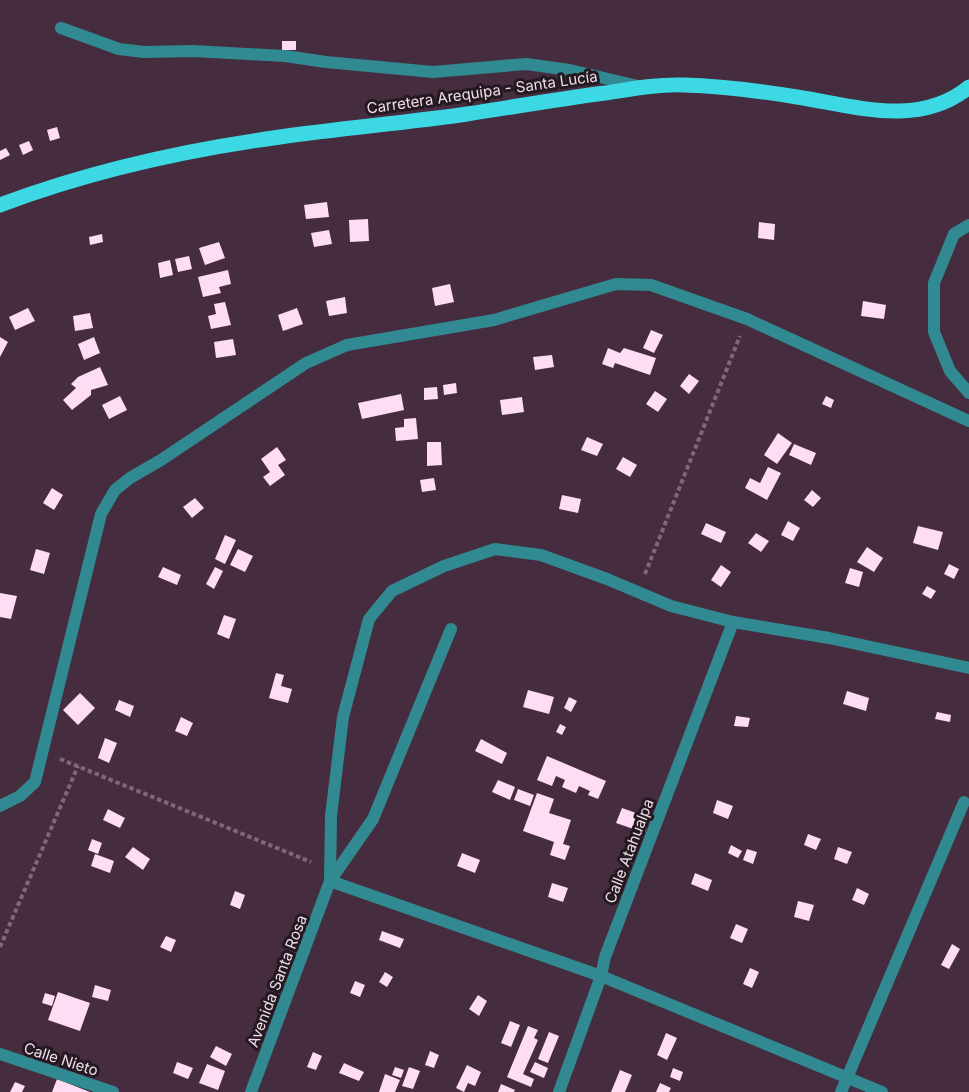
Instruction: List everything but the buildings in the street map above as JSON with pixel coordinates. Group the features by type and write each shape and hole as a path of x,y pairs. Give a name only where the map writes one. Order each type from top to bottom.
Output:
{"main road":[{"name":"Carretera Arequipa - Santa Lucía","path":"0,205 67,182 154,159 204,149 277,137 465,114 642,87 675,84 717,86 798,97 867,110 907,112 943,104 957,97 969,87"}],"street":[{"path":"61,28 119,49 144,52 194,51 285,56 433,72 526,64 570,70 642,87"},
{"path":"969,225 954,234 934,283 934,332 950,371 969,393"},
{"path":"0,806 20,796 35,782 101,514 115,490 306,363 347,345 494,320 616,284 651,285 747,319 969,421"},
{"path":"330,881 332,816 343,717 369,619 392,591 444,566 495,549 541,555 670,606 733,622 829,638 969,668"},
{"name":"Calle Atahualpa","path":"559,1092 601,976 605,957 733,622"},
{"path":"330,881 373,819 451,629"},
{"path":"841,1092 964,802"},
{"path":"330,881 601,976 882,1092"},
{"name":"Avenida Santa Rosa","path":"251,1092 330,881"},
{"name":"Calle Nieto","path":"0,1054 113,1092"}],"path":[{"path":"638,592 747,319"},
{"path":"43,752 311,861 330,881"},
{"path":"0,947 78,766"}]}
